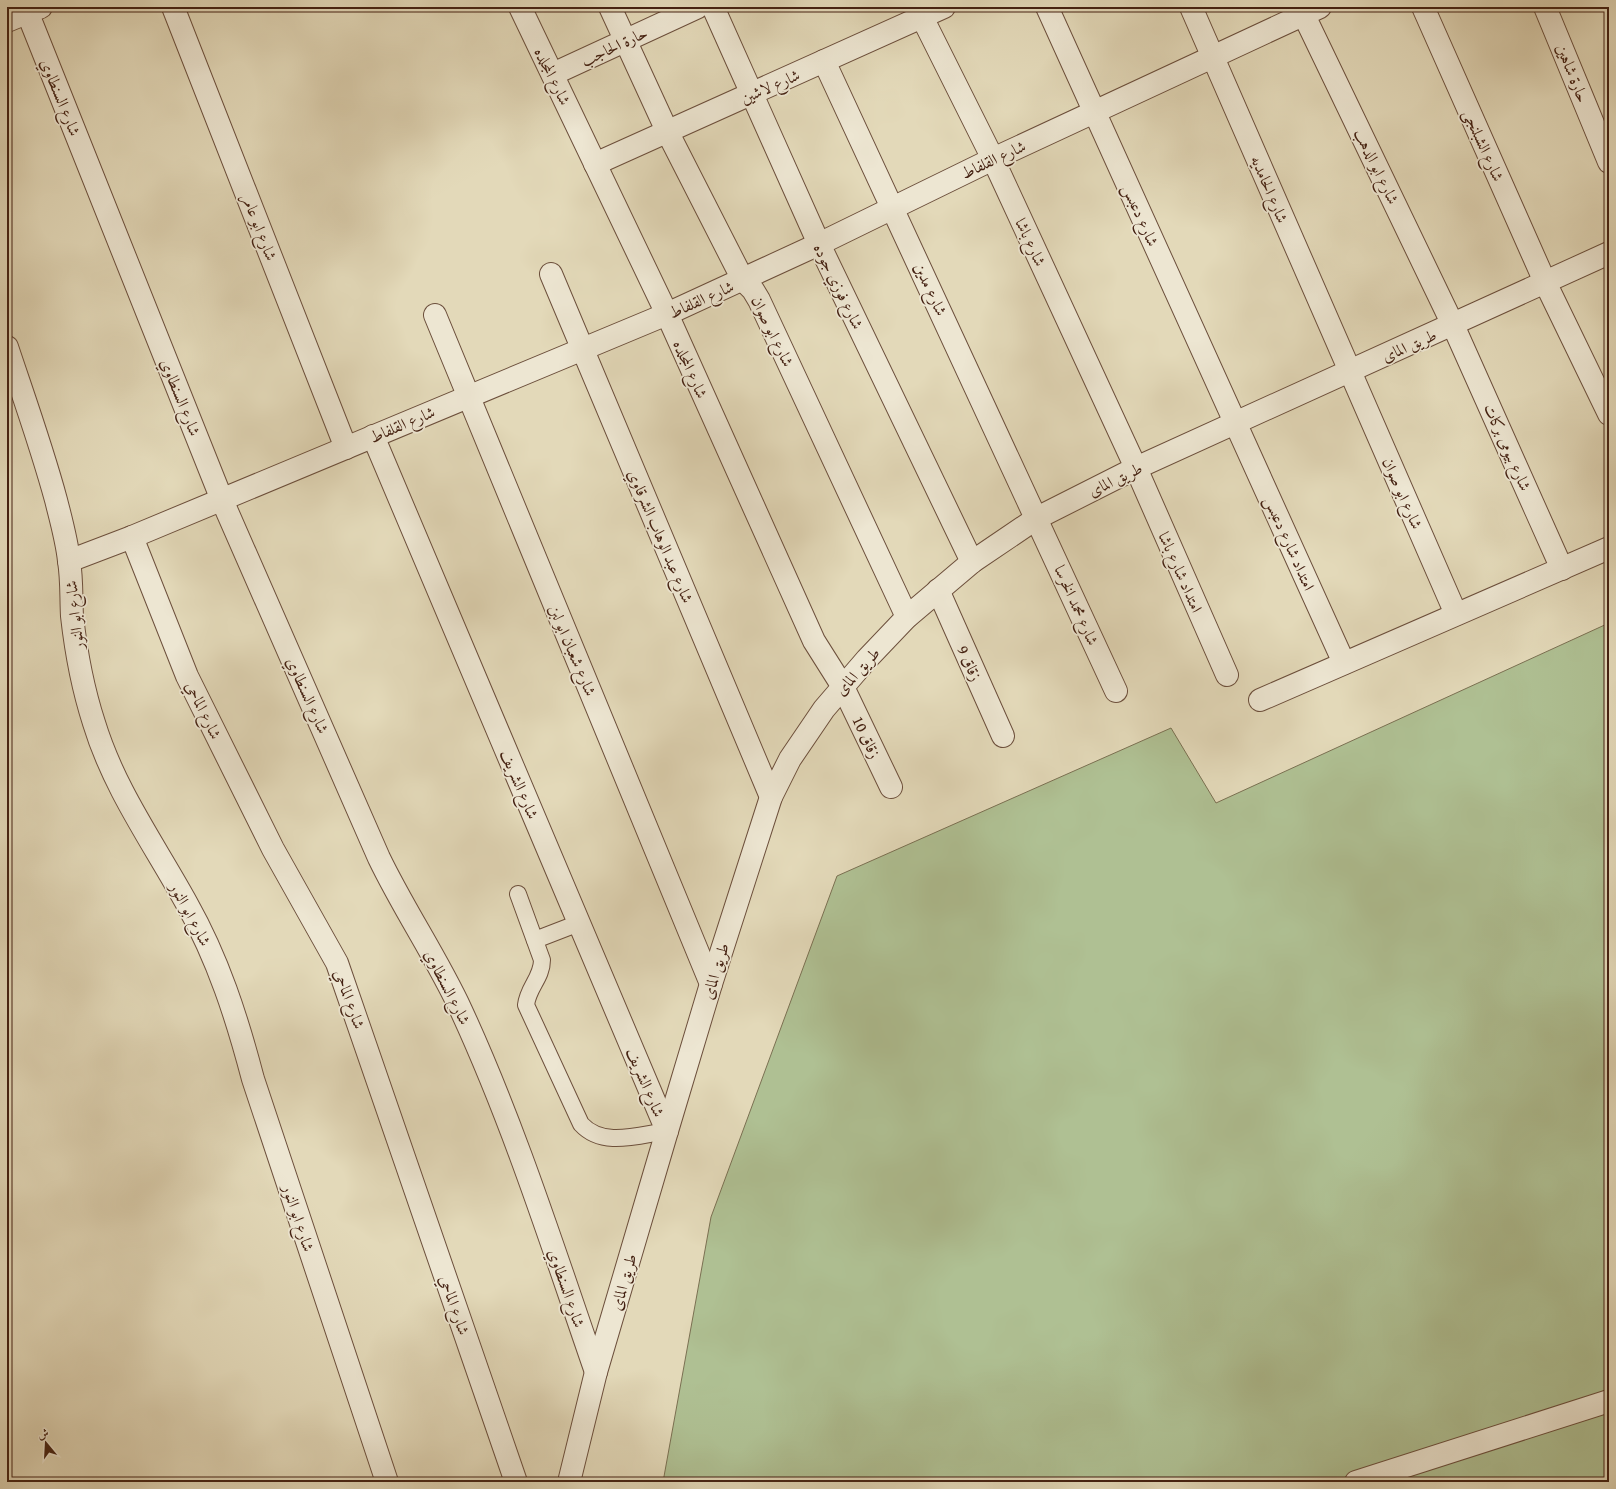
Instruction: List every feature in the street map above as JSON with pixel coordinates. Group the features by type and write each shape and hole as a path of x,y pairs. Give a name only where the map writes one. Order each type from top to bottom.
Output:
{"street":[{"name":"شارع ابو عامر","path":"173,7 346,448"},
{"name":"شارع المجلده","path":"520,7 667,314 814,641 843,687"},
{"name":"شارع ابو صوان","path":"610,7 667,131 743,280 753,290 759,300 907,617"},
{"name":"حارة الحاجب","path":"553,74 698,7"},
{"name":"شارع فوزي جوده","path":"713,7 818,244 972,562"},
{"name":"شارع لاشين","path":"595,164 944,7"},
{"name":"شارع دعبس","path":"1046,7 1235,424"},
{"name":"شارع الحامديه","path":"1191,7 1349,371"},
{"name":"شارع الشبلنجى","path":"1423,7 1545,282 1609,414"},
{"name":"حارة شاهين","path":"1545,7 1609,162"},
{"path":"7,22 34,10"},
{"name":"شارع السنطاوي","path":"34,10 222,500 379,858 393,888 460,1009 487,1070 512,1132 596,1372"},
{"name":"شارع القلفاط","path":"70,561 222,500 667,314 743,280 993,159 1308,10"},
{"name":"شارع ابو الدهب","path":"1308,10 1454,325"},
{"name":"شارع باشا","path":"922,17 993,159 1136,468"},
{"name":"شارع مدين","path":"824,61 1037,518"},
{"name":"طريق الماى","path":"568,1482 596,1372 667,1131 711,984 771,797 780,777 806,733 843,687 907,617 972,562 1037,518 1136,468 1454,325 1609,253"},
{"name":"شارع عبد الوهاب الشرقاوي","path":"550,274 771,797"},
{"name":"شارع شعبان ابو لبن","path":"435,315 711,984"},
{"name":"شارع بيومى بركات","path":"1454,325 1562,569"},
{"name":"شارع ابو النور","path":"7,347 46,464 70,561 72,616 81,670 94,724 113,776 139,824 188,904 208,946 226,990 241,1034 253,1079 387,1482"},
{"name":"شارع ابو صوان","path":"1349,371 1456,614"},
{"name":"امتداد شارع دعبس","path":"1235,424 1344,663"},
{"name":"شارع الشريف","path":"373,436 667,1131"},
{"name":"امتداد شارع باشا","path":"1136,468 1227,675"},
{"name":"شارع محمد الخرسا","path":"1037,518 1116,691"},
{"name":"شارع الماحي","path":"132,537 187,676 273,849 337,963 516,1482"},
{"path":"1260,700 1609,548"},
{"name":"زقاق 9","path":"938,590 1003,736"},
{"name":"زقاق 10","path":"843,687 891,787"},
{"path":"1356,1482 1609,1401"}],"lane":[{"path":"518,894 542,960 542,970 539,978 532,985 526,1005 581,1124 594,1135 610,1138 667,1131"},
{"path":"535,940 579,923"}],"green space":[{"path":"1609,623 1609,1482 663,1482 711,1217 837,876 1171,728 1216,803"}]}
